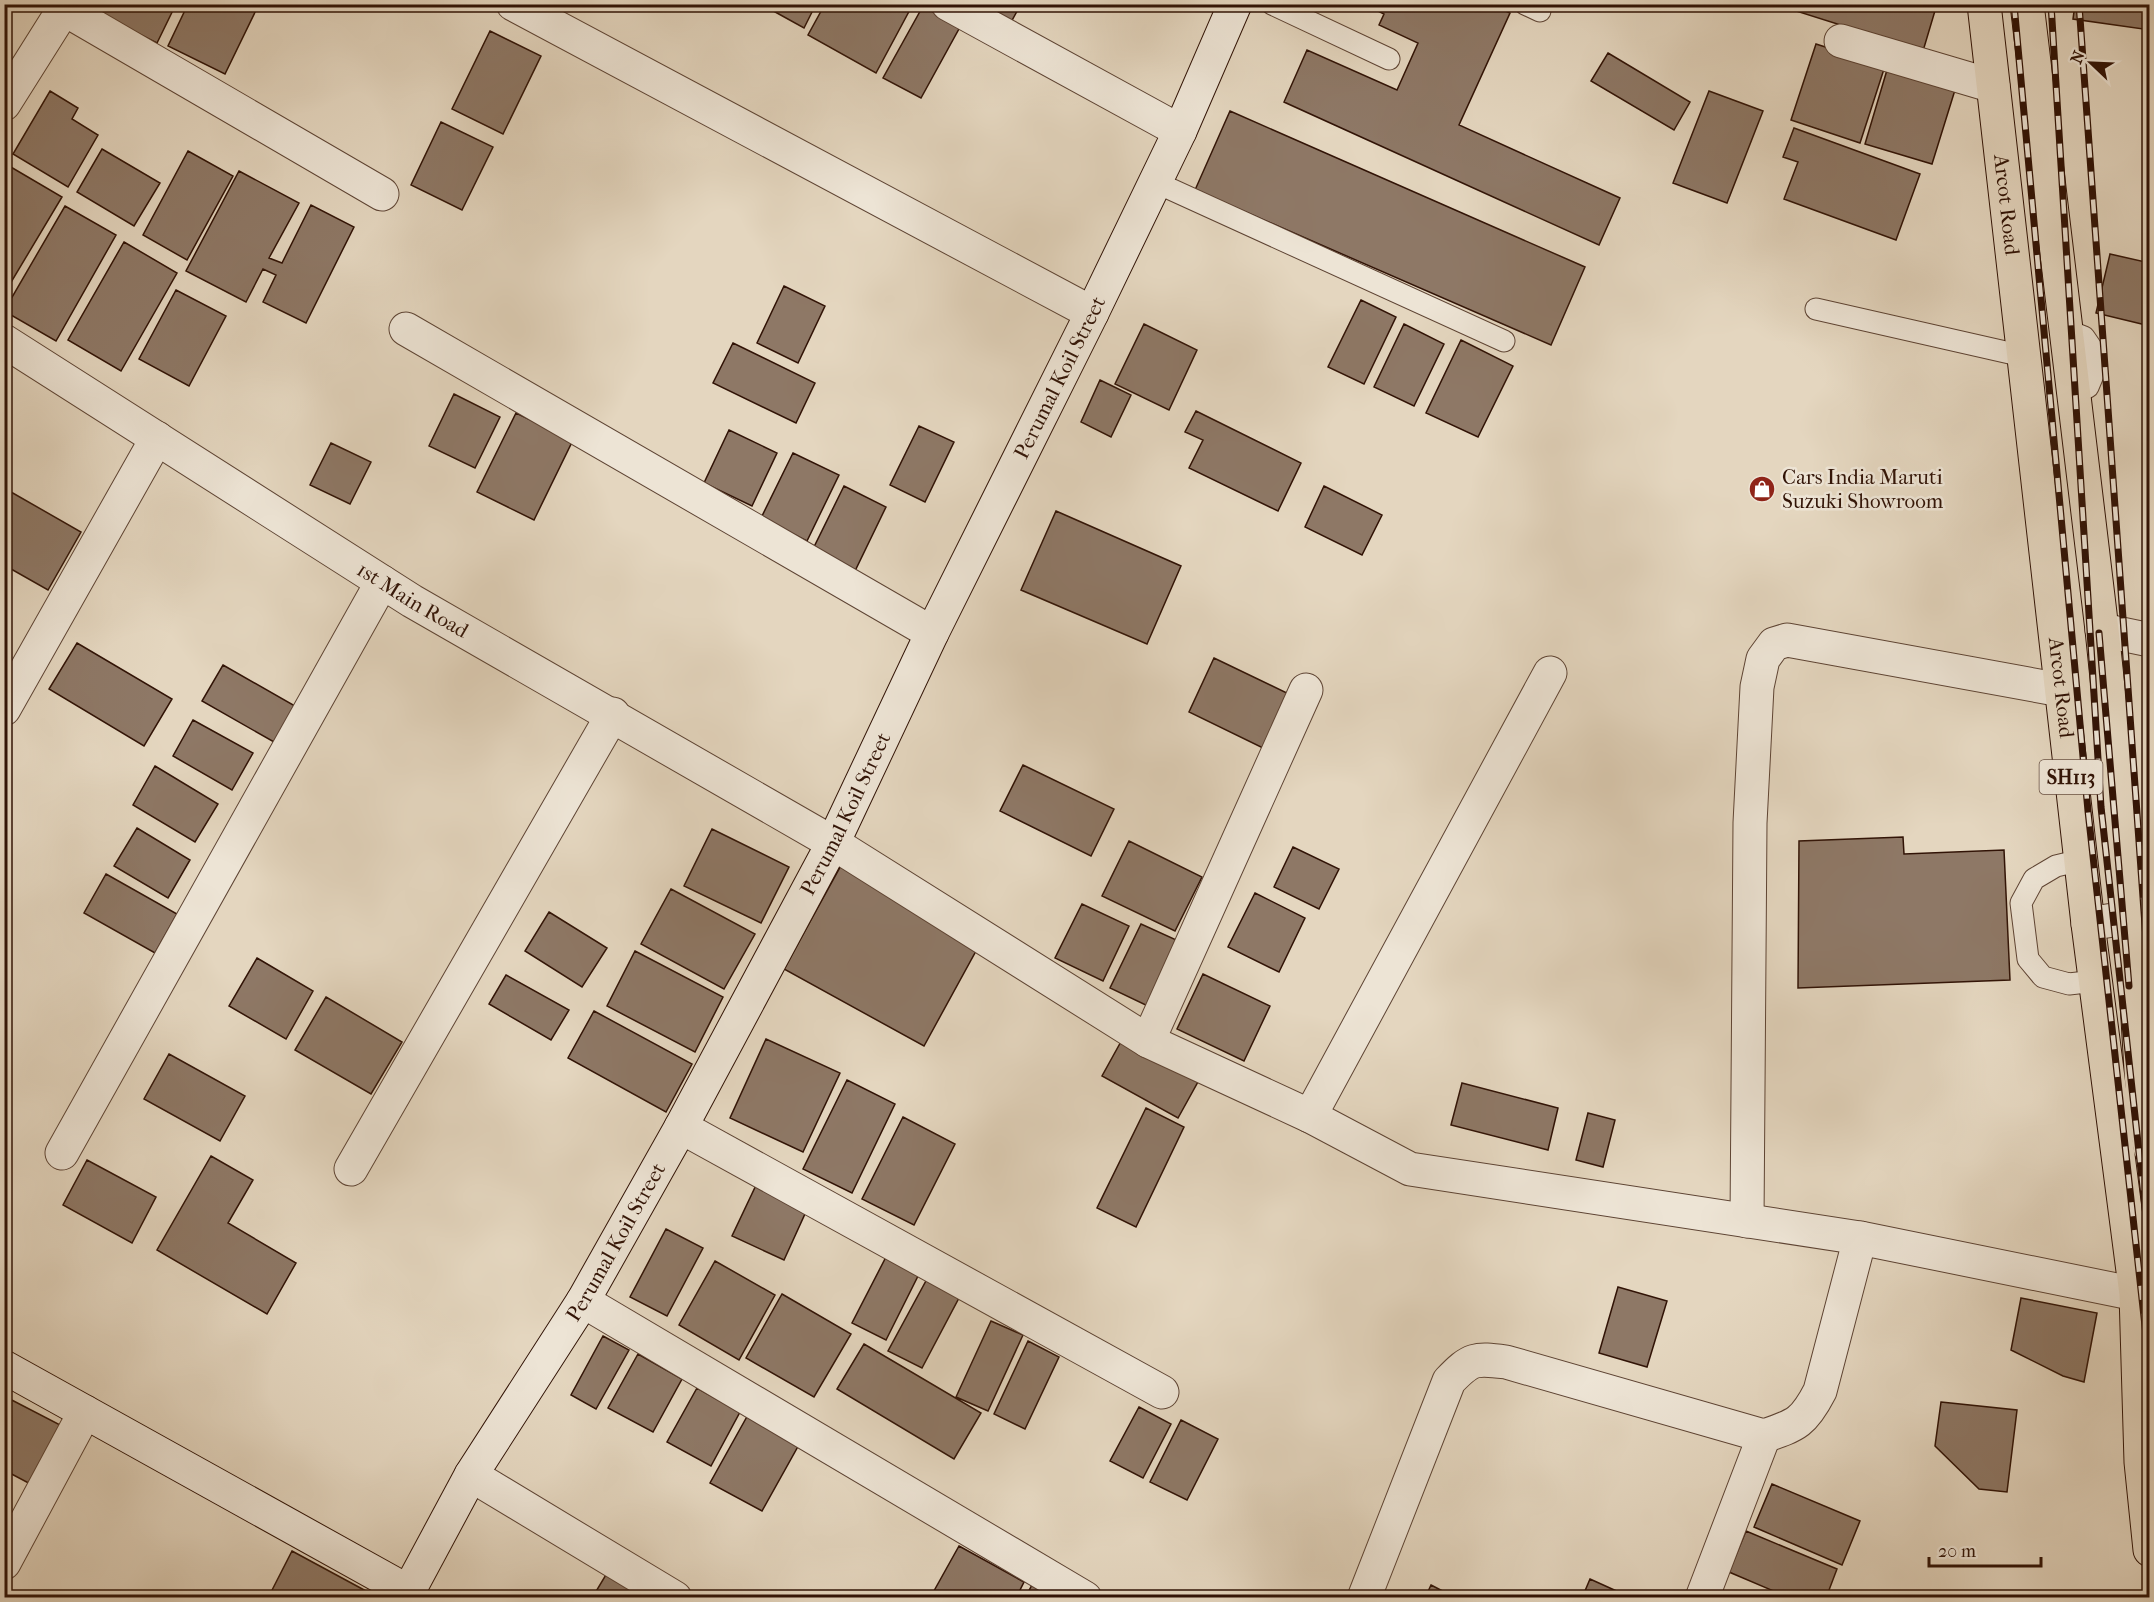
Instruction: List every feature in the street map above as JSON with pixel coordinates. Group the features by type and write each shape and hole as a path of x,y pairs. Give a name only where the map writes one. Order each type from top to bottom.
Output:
{"main road":[{"name":"SH113","path":"2027,4 2102,630 2141,919 2146,1105 2150,1148"},
{"name":"Arcot Road","path":"1992,6 1993,86 2023,356 2088,924 2136,1293 2141,1462 2150,1550"}],"street":[{"path":"513,4 1092,313"},
{"path":"948,4 1180,130"},
{"name":"Perumal Koil Street","path":"407,1594 471,1475 583,1301 681,1127 833,843 932,633 1092,313 1180,130 1235,4"},
{"path":"4,104 65,7 382,194"},
{"path":"1841,41 1993,86"},
{"path":"406,329 932,633"},
{"name":"1st Main Road","path":"4,341 412,601 613,714 833,843 1148,1041 1310,1116 1410,1169 1860,1238 2136,1293"},
{"path":"4,709 157,438"},
{"path":"63,1153 382,582"},
{"path":"2102,630 2150,640"},
{"path":"1747,1221 1750,823 1757,687 1763,659 1773,644 1787,640 2061,690"},
{"path":"1310,1116 1550,673"},
{"path":"1148,1041 1306,690"},
{"path":"351,1169 613,714"},
{"path":"2088,924 2141,919"},
{"path":"681,1127 1162,1392"},
{"path":"1364,1598 1449,1381 1462,1368 1479,1358 1506,1362 1764,1436 1792,1427 1809,1412 1820,1391 1860,1238"},
{"path":"583,1301 1085,1598"},
{"path":"4,1367 407,1594"},
{"path":"4,1563 85,1412"},
{"path":"1702,1598 1764,1436"},
{"path":"471,1475 675,1598"}],"lane":[{"path":"1272,4 1389,59"},
{"path":"1155,182 1504,341"},
{"path":"1816,309 2023,356"},
{"path":"2081,861 2056,867 2034,879 2021,903 2028,959 2043,977 2069,984 2095,981"}],"building":[{"path":"91,4 176,4 157,43 89,9"},
{"path":"188,4 259,4 225,74 168,46"},
{"path":"769,4 816,4 804,28 768,8"},
{"path":"825,4 913,4 876,73 808,35"},
{"path":"977,4 1021,4 1010,24"},
{"path":"1364,4 1491,4 1510,13 1459,125 1620,198 1599,245 1284,102 1307,50 1397,90 1418,43 1379,25 1384,14"},
{"path":"1774,4 1937,4 1923,51"},
{"path":"2075,4 2150,4 2150,30 2073,19"},
{"path":"923,6 960,27 921,98 883,78"},
{"path":"490,31 541,56 503,134 452,109"},
{"path":"1816,44 1885,66 1860,143 1791,120"},
{"path":"1608,53 1690,102 1674,130 1591,81"},
{"path":"1887,70 1955,90 1932,164 1865,144"},
{"path":"50,91 78,108 72,119 98,135 68,187 13,154"},
{"path":"1709,91 1763,111 1727,203 1673,183"},
{"path":"1230,111 1585,267 1551,345 1195,190"},
{"path":"441,122 493,147 462,210 411,185"},
{"path":"1794,128 1920,174 1896,240 1784,199 1798,162 1783,157"},
{"path":"102,149 160,183 134,226 77,192"},
{"path":"188,151 233,176 187,260 143,235"},
{"path":"4,163 62,197 4,294"},
{"path":"239,171 299,203 269,258 282,263 311,205 354,227 306,323 263,302 276,275 263,269 246,302 186,271"},
{"path":"65,206 116,235 56,341 4,311"},
{"path":"124,242 177,273 121,371 68,340"},
{"path":"2110,254 2150,263 2150,326 2096,313"},
{"path":"784,286 825,306 798,363 757,343"},
{"path":"176,290 226,316 189,386 139,359"},
{"path":"1361,300 1396,317 1364,384 1328,367"},
{"path":"1144,324 1197,350 1169,410 1115,384"},
{"path":"1404,324 1444,344 1414,406 1374,387"},
{"path":"1461,340 1513,366 1478,437 1426,413"},
{"path":"733,343 815,383 796,423 713,383"},
{"path":"1100,380 1131,395 1111,437 1081,422"},
{"path":"454,394 500,417 475,468 429,446"},
{"path":"1196,411 1301,463 1278,511 1189,468 1203,440 1185,432"},
{"path":"516,413 573,440 534,520 477,492"},
{"path":"919,426 954,442 925,502 890,485"},
{"path":"729,430 777,453 752,506 704,483"},
{"path":"331,443 371,462 350,504 310,485"},
{"path":"793,453 839,475 807,541 761,518"},
{"path":"844,486 886,507 855,571 812,551"},
{"path":"1324,486 1382,515 1362,555 1305,527"},
{"path":"4,488 81,532 48,590 4,565"},
{"path":"1056,511 1181,566 1147,644 1021,590"},
{"path":"77,643 172,699 144,746 49,689"},
{"path":"1214,658 1289,694 1263,748 1189,712"},
{"path":"223,665 295,706 274,742 202,701"},
{"path":"193,720 253,753 232,790 173,756"},
{"path":"1023,765 1114,809 1091,856 1000,811"},
{"path":"155,766 218,804 195,842 133,805"},
{"path":"137,828 190,860 168,898 114,866"},
{"path":"712,829 789,867 761,923 684,886"},
{"path":"1903,837 1904,854 2004,850 2010,980 1798,988 1799,841"},
{"path":"1129,841 1202,877 1175,931 1102,896"},
{"path":"1293,847 1339,869 1319,909 1274,887"},
{"path":"843,862 982,940 924,1046 784,969"},
{"path":"106,874 177,914 155,953 84,913"},
{"path":"671,889 755,934 724,989 641,944"},
{"path":"1255,893 1305,918 1279,972 1228,947"},
{"path":"1082,904 1129,926 1103,981 1055,958"},
{"path":"549,912 607,948 582,987 525,951"},
{"path":"1141,924 1183,943 1152,1008 1110,988"},
{"path":"635,951 723,997 695,1052 607,1006"},
{"path":"257,958 313,991 286,1039 229,1006"},
{"path":"1203,974 1270,1006 1244,1061 1177,1029"},
{"path":"506,975 569,1010 551,1040 489,1004"},
{"path":"326,997 402,1042 371,1094 295,1050"},
{"path":"594,1011 692,1064 666,1112 568,1058"},
{"path":"1123,1038 1199,1080 1178,1118 1102,1076"},
{"path":"766,1039 840,1073 803,1152 730,1118"},
{"path":"169,1054 245,1096 220,1141 144,1099"},
{"path":"847,1080 895,1104 852,1193 803,1169"},
{"path":"1462,1083 1558,1108 1548,1150 1451,1125"},
{"path":"1146,1108 1184,1127 1136,1227 1097,1208"},
{"path":"1588,1113 1615,1120 1603,1167 1576,1160"},
{"path":"903,1117 955,1144 914,1225 862,1199"},
{"path":"211,1156 253,1180 228,1223 296,1263 267,1314 157,1250"},
{"path":"87,1160 156,1197 132,1243 63,1205"},
{"path":"758,1181 809,1205 784,1260 732,1236"},
{"path":"666,1229 703,1248 667,1316 630,1297"},
{"path":"887,1255 920,1272 886,1340 852,1323"},
{"path":"715,1261 775,1295 739,1360 679,1325"},
{"path":"927,1279 960,1296 922,1368 888,1351"},
{"path":"1618,1287 1667,1301 1647,1367 1599,1353"},
{"path":"782,1294 851,1334 814,1397 746,1358"},
{"path":"2021,1298 2097,1313 2084,1382 2063,1376 2011,1350"},
{"path":"991,1321 1023,1335 988,1411 956,1397"},
{"path":"603,1336 629,1350 596,1409 571,1395"},
{"path":"1028,1341 1059,1357 1025,1429 994,1414"},
{"path":"864,1344 981,1413 954,1459 837,1389"},
{"path":"638,1354 682,1379 653,1432 608,1408"},
{"path":"697,1388 740,1412 711,1466 667,1442"},
{"path":"4,1396 66,1428 36,1487 4,1470"},
{"path":"1941,1402 2017,1410 2007,1492 1979,1489 1935,1446"},
{"path":"1139,1407 1171,1424 1143,1478 1110,1461"},
{"path":"749,1413 801,1441 762,1511 710,1483"},
{"path":"1181,1420 1218,1439 1187,1500 1150,1482"},
{"path":"1772,1484 1860,1521 1842,1565 1754,1527"},
{"path":"1746,1531 1837,1569 1826,1598 1790,1598 1729,1572"},
{"path":"959,1546 1024,1582 1016,1598 930,1598"},
{"path":"292,1551 379,1598 268,1598"},
{"path":"610,1568 651,1598 592,1598"},
{"path":"1590,1579 1632,1598 1582,1598"},
{"path":"1033,1583 1059,1598 1025,1598"},
{"path":"1431,1585 1456,1598 1425,1598"}],"railway":[{"path":"2014,4 2088,811 2150,1371"},
{"path":"2051,4 2101,807 2150,1252"},
{"path":"2079,4 2150,995"},
{"path":"2099,633 2129,986"}],"place":[{"name":"Cars India Maruti Suzuki Showroom","path":"1762,489"}]}
